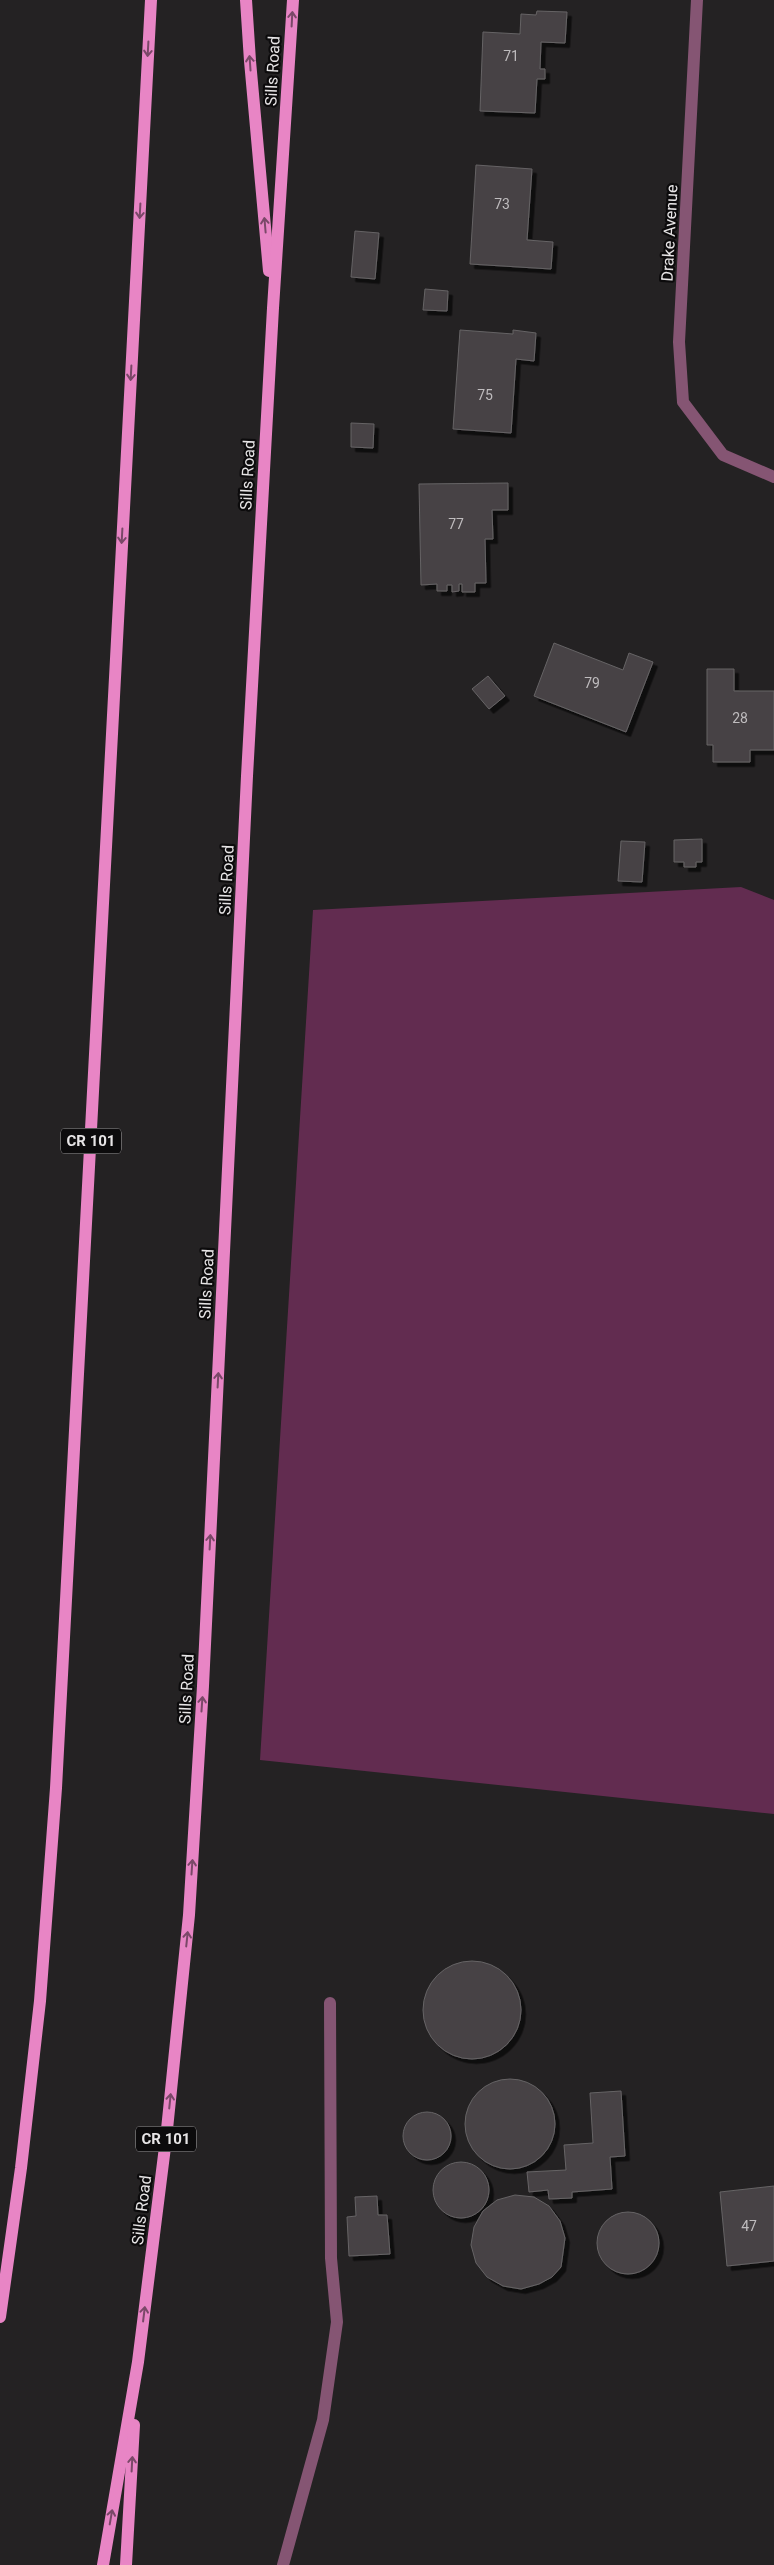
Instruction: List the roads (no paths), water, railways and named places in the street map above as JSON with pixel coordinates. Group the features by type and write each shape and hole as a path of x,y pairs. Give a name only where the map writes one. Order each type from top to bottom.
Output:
{"main road":[{"name":"CR 101","path":"0,2317 21,2168 40,2001 56,1788 151,0"},
{"path":"246,0 273,308"},
{"name":"Sills Road","path":"103,2565 138,2362 166,2139 189,1915 203,1686 248,766 273,308 293,0"},
{"path":"126,2565 138,2362"}],"street":[{"name":"Drake Avenue","path":"697,0 679,342 683,402 723,454 774,477"},
{"path":"283,2565 323,2420 337,2322 331,2258 330,2003"}]}
